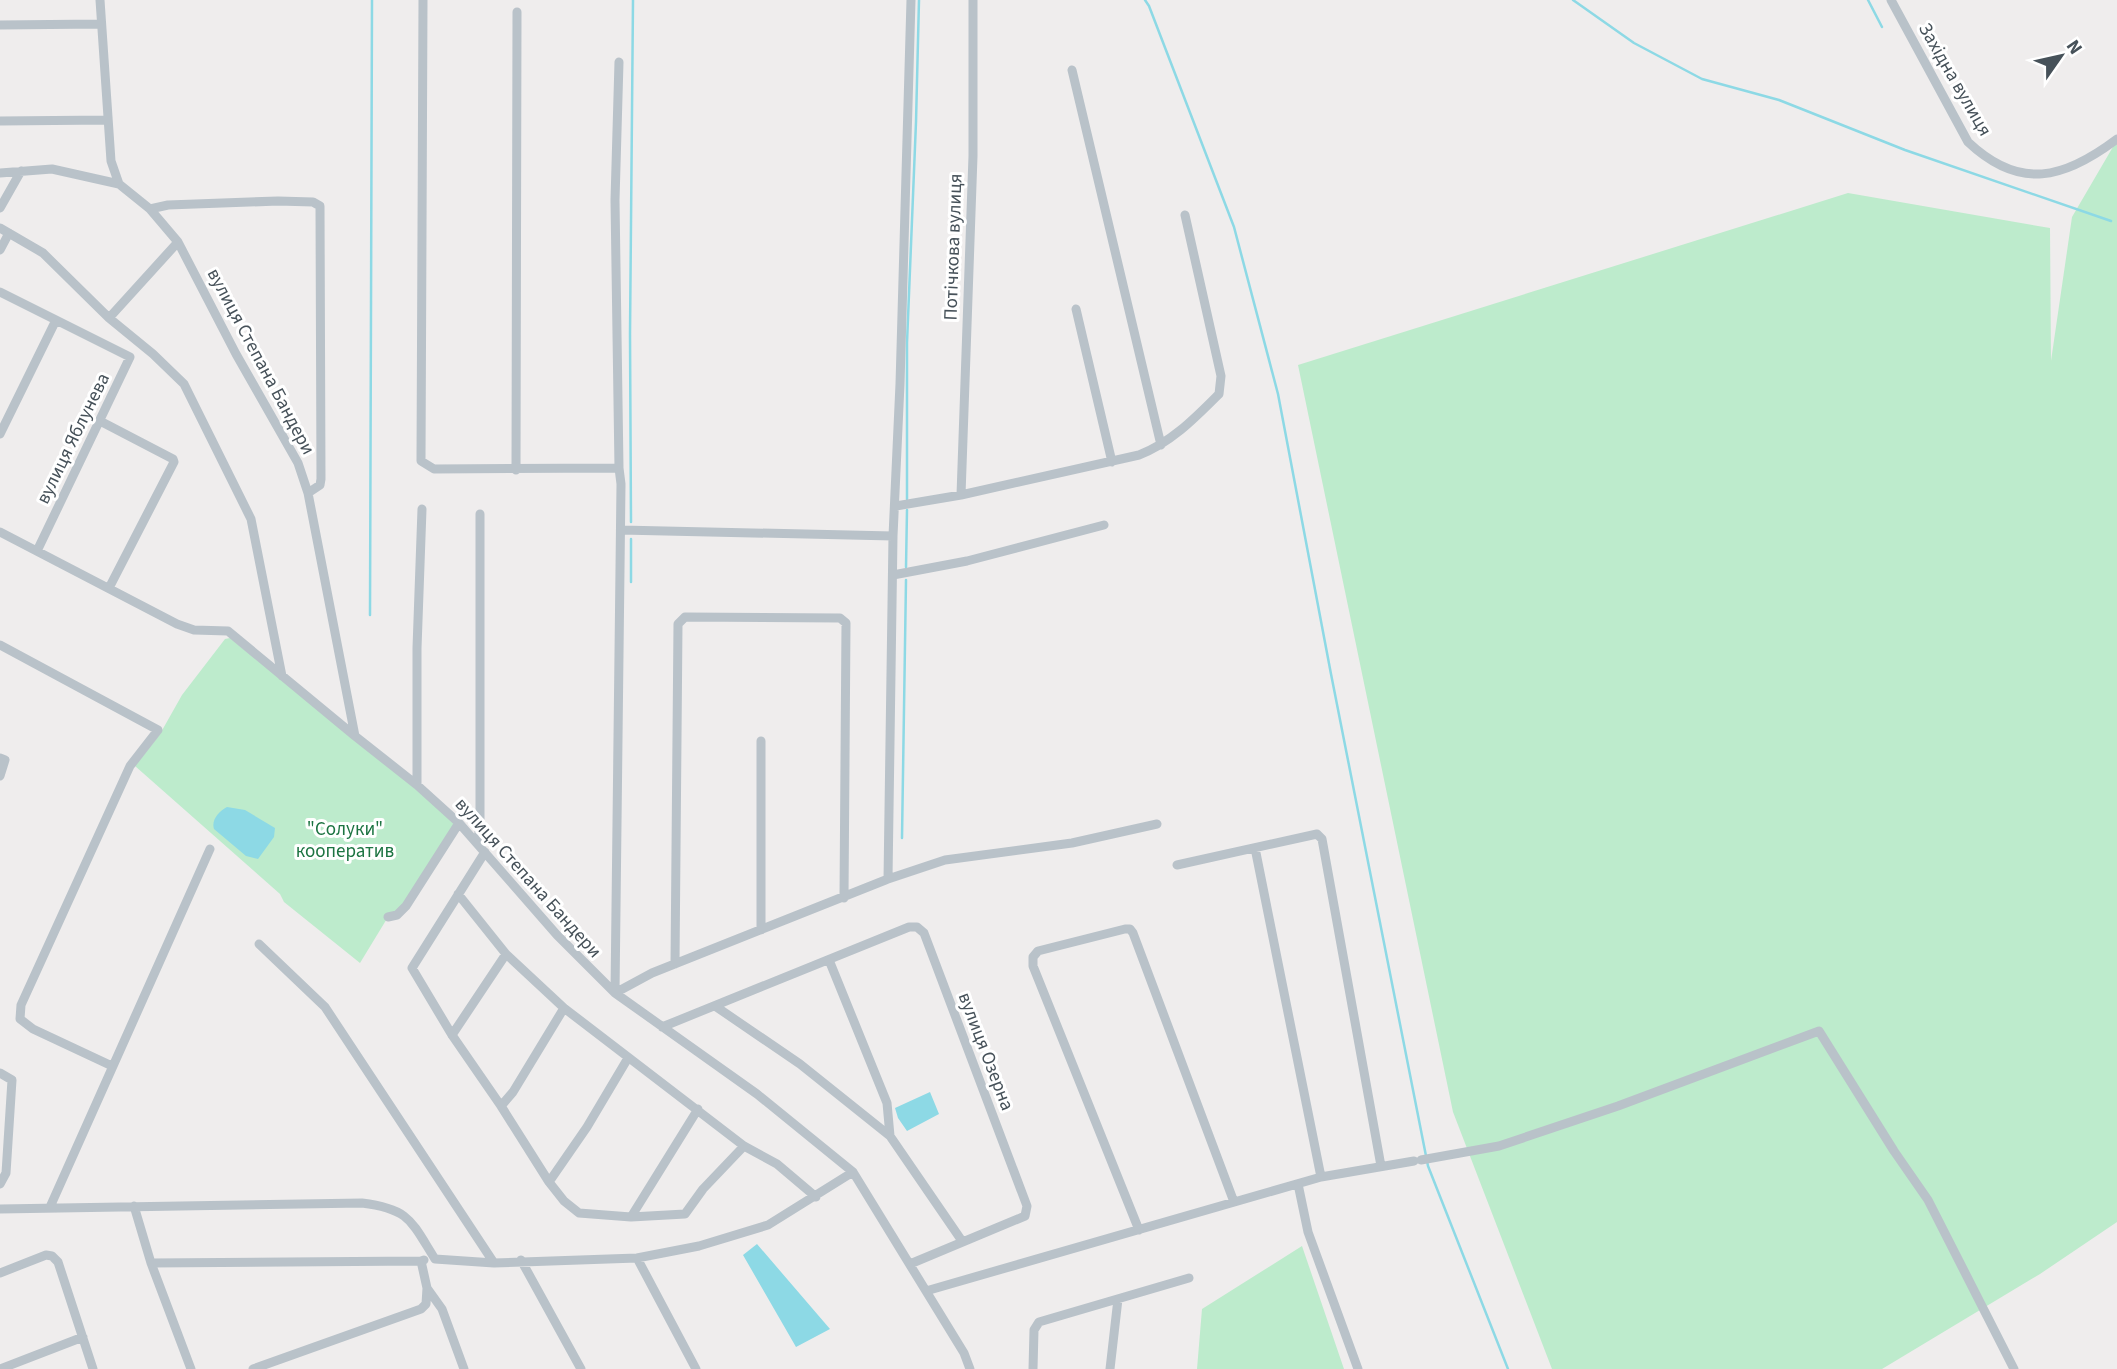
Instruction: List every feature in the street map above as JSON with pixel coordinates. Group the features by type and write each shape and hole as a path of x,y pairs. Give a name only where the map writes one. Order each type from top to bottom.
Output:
{"street":[{"path":"100,0 111,162 119,184"},
{"path":"423,0 421,461 434,469 619,468"},
{"path":"888,879 893,536 911,0"},
{"name":"Потічкова вулиця","path":"961,495 973,156 973,0"},
{"name":"Західна вулиця","path":"1891,0 1968,142 2007,170 2025,175 2051,173 2098,153 2117,139"},
{"path":"516,470 517,12"},
{"path":"0,25 100,24"},
{"path":"619,62 615,200 621,530 615,993 676,964 888,879 945,860 1072,843 1157,824"},
{"path":"1072,70 1161,445"},
{"path":"0,121 108,120"},
{"path":"0,173 52,169 119,184"},
{"path":"0,208 21,172"},
{"name":"вулиця Степана Бандери","path":"119,184 150,209 178,242 236,354 298,463 308,493 355,736 417,785 478,841 557,934 615,993 757,1094 853,1172 964,1353 970,1369"},
{"path":"150,209 168,205 278,201 313,201 320,206 320,485 308,493"},
{"path":"896,506 961,495 1139,455 1161,445 1219,394 1220,376 1185,215"},
{"path":"0,228 43,253 109,318 184,384 251,519 282,676"},
{"path":"0,250 9,233"},
{"path":"109,318 178,242"},
{"name":"вулиця Яблунева","path":"0,292 130,357 37,551"},
{"path":"1076,309 1112,462"},
{"path":"0,434 56,320"},
{"path":"100,421 173,459 174,462 109,588"},
{"path":"417,785 417,648 422,509"},
{"path":"478,841 480,514"},
{"path":"893,575 967,561 1104,525"},
{"path":"621,530 893,536"},
{"path":"0,532 177,624 194,630 228,631 355,736"},
{"path":"676,964 678,624 685,617 843,619 846,623 844,898"},
{"path":"0,645 158,730 130,766 21,1005 20,1019 33,1029 112,1066"},
{"path":"761,741 761,930"},
{"path":"0,758 5,760 0,776"},
{"path":"388,917 397,915 406,906 459,823"},
{"path":"1177,865 1317,834 1322,839 1381,1166"},
{"path":"1255,848 1321,1177"},
{"path":"50,1207 210,849"},
{"path":"485,852 412,968 452,1034 564,1201 579,1213 631,1217 685,1214 703,1189 744,1146"},
{"path":"458,894 506,954 564,1008 744,1146 777,1164 816,1197"},
{"name":"вулиця Озерна","path":"662,1027 909,927 917,927 924,933 1027,1206 1025,1216 910,1264"},
{"path":"1139,1230 1033,966 1033,957 1038,950 1130,929 1234,1202"},
{"path":"259,944 325,1007 494,1263"},
{"path":"452,1034 506,954"},
{"path":"829,960 887,1103 891,1120 890,1136"},
{"path":"715,1006 811,1072 890,1136 962,1241"},
{"path":"501,1106 513,1092 564,1008"},
{"path":"926,1291 1321,1177 1499,1146 1618,1106 1819,1031 1928,1200 2014,1369"},
{"path":"549,1182 587,1127 628,1058"},
{"path":"0,1073 12,1080 6,1173 0,1184"},
{"path":"631,1217 698,1109"},
{"path":"151,1263 435,1259 494,1263 637,1258 699,1246 768,1225 853,1172"},
{"path":"1298,1184 1308,1232 1358,1369"},
{"path":"0,1209 343,1203 388,1206 409,1217 435,1259"},
{"path":"134,1206 151,1263 191,1369"},
{"path":"0,1273 46,1255 52,1256 58,1262 93,1369"},
{"path":"637,1258 696,1369"},
{"path":"521,1260 581,1369"},
{"path":"253,1369 421,1309 426,1304 427,1288 421,1261"},
{"path":"1033,1369 1034,1330 1039,1322 1189,1278"},
{"path":"427,1288 442,1309 464,1369"},
{"path":"1110,1369 1118,1299"},
{"path":"0,1369 83,1337"}],"green space":[{"path":"2117,140 2117,1222 2040,1274 1882,1369 1552,1369 1453,1112 1298,365 1848,193 2050,228 2051,361 2072,217"},
{"name":"\"Солуки\" кооператив","path":"230,638 459,823 401,908 388,917 360,963 284,902 280,894 135,766 160,734 182,695 225,639"},
{"path":"1302,1246 1344,1369 1197,1369 1202,1309"}],"water":[{"path":"227,807 245,810 275,828 274,837 258,859 246,856 214,829 216,816"},
{"path":"930,1092 939,1114 907,1131 895,1108"},
{"path":"757,1244 830,1329 796,1347 743,1255"}],"waterway":[{"path":"370,615 372,0"},
{"path":"631,522 633,0"},
{"path":"907,499 907,343 919,0"},
{"path":"1145,0 1234,227 1278,394 1428,1166 1508,1369"},
{"path":"1573,0 1634,43 1702,79 1779,100 1905,150 2111,221"},
{"path":"1868,0 1882,27"},
{"path":"906,567 907,510"},
{"path":"631,539 631,582"},
{"path":"902,838 906,580"}]}
